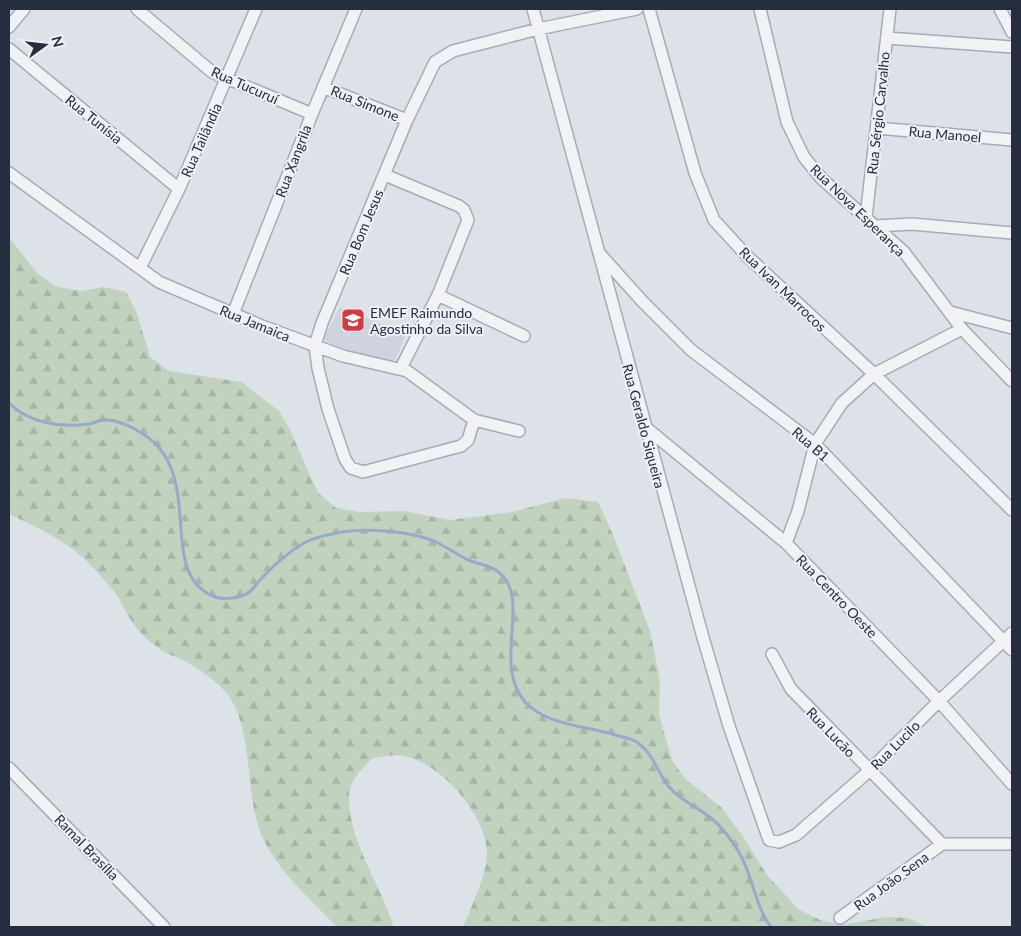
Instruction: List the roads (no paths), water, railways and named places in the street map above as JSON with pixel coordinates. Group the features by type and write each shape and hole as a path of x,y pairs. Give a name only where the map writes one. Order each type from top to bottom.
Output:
{"street":[{"path":"9,27 24,9"},
{"name":"Rua Tucuruí","path":"137,9 212,72 312,114"},
{"name":"Rua Tailândia","path":"140,268 179,189 256,9"},
{"name":"Rua Xangrila","path":"233,314 312,114 356,9"},
{"name":"Rua Geraldo Siqueira","path":"533,9 644,426 729,726 769,840"},
{"name":"Rua Bom Jesus","path":"315,345 407,120 432,64 444,55 538,29 637,9"},
{"name":"Rua Ivan Marrocos","path":"649,9 695,173 714,220 747,256 874,374 1012,510"},
{"name":"Rua Nova Esperança","path":"760,9 779,95 795,141 821,178 904,252 962,330 1012,381"},
{"name":"Rua Sérgio Carvalho","path":"866,217 890,9"},
{"path":"1000,9 1012,32"},
{"path":"887,38 1012,47"},
{"name":"Rua Tunísia","path":"9,49 179,189"},
{"name":"Rua Simone","path":"323,87 407,120"},
{"name":"Rua Manoel","path":"877,128 1012,140"},
{"name":"Rua Jamaica","path":"9,173 158,282 233,314 363,362 401,368 429,385 474,420 520,431"},
{"path":"386,175 459,206 466,214 467,224 438,295 401,368"},
{"path":"876,226 912,224 1012,233"},
{"name":"Rua B1","path":"598,252 643,302 691,350 815,444 1010,642"},
{"path":"438,295 524,336"},
{"path":"950,312 1012,328"},
{"path":"786,543 798,511 815,444 842,403 874,374 962,330"},
{"path":"315,345 328,409 345,459 353,470 363,472 373,470 462,446 468,440 474,420"},
{"name":"Rua Centro Oeste","path":"644,426 786,543 939,701 1012,784"},
{"name":"Rua Lucilo","path":"769,840 778,842 791,838 869,771 939,701 1010,642"},
{"name":"Rua Lucão","path":"772,654 791,689 942,844"},
{"name":"Ramal Brasília","path":"9,768 164,927"},
{"path":"942,844 1012,844"},
{"name":"Rua João Sena","path":"840,918 942,844"}],"waterway":[{"path":"9,403 26,415 46,422 79,425 110,420 130,426 143,434 162,452 173,474 187,568 197,585 215,597 228,598 245,595 286,555 298,547 315,538 348,531 388,531 428,539 468,560 490,567 504,577 511,591 513,608 511,666 515,685 525,702 544,716 567,724 629,739 643,747 670,788 711,818 731,840 740,854 761,910 771,927"}],"place":[{"name":"EMEF Raimundo Agostinho da Silva","path":"353,320"}]}
